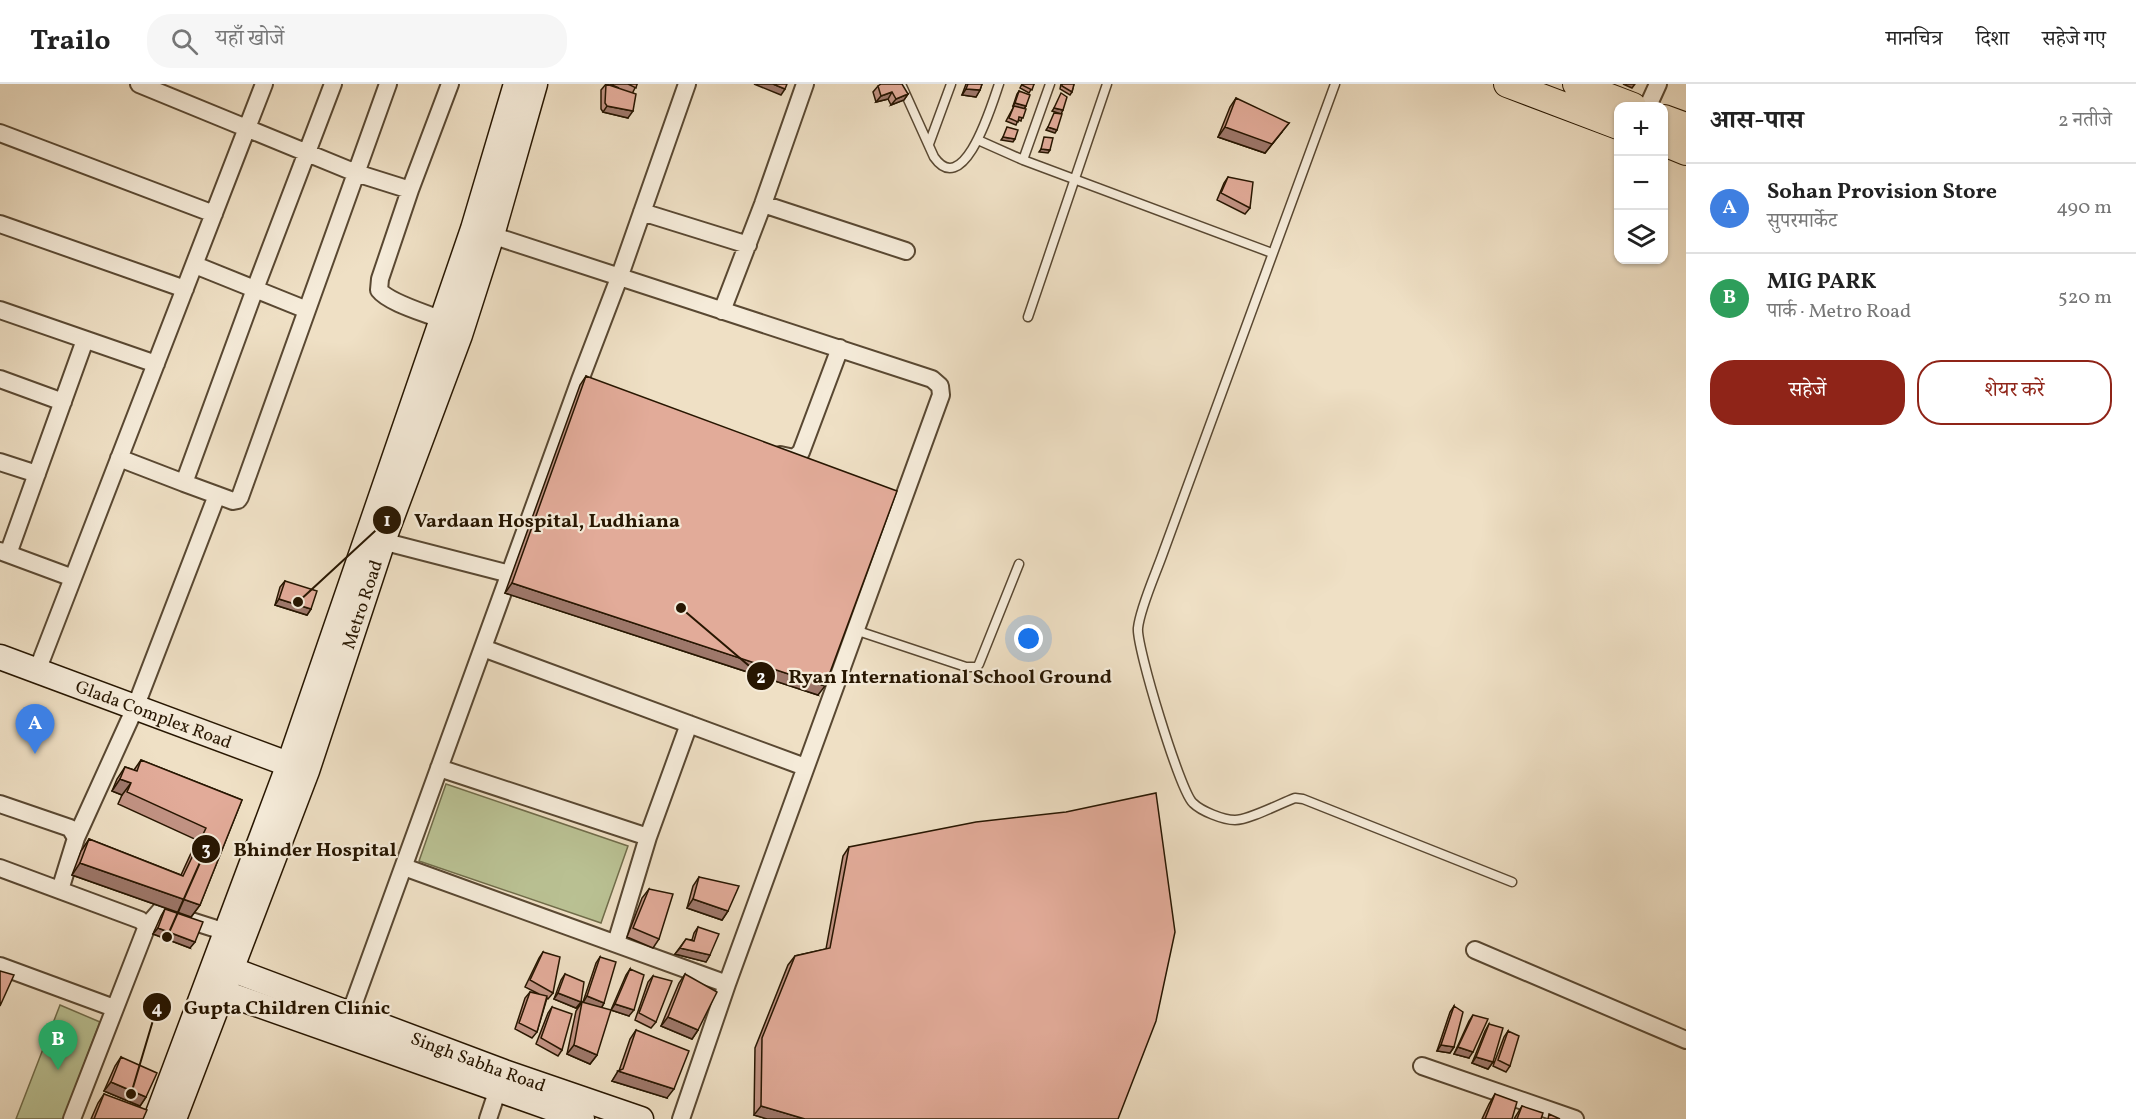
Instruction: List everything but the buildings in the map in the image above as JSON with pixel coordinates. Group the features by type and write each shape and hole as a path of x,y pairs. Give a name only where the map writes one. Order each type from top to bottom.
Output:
{"main road":[{"path":"1507,84 1614,124"},
{"path":"1576,84 1619,96"},
{"path":"1668,119 1686,126"},
{"path":"1668,145 1686,152"}],"street":[{"path":"140,84 356,173 410,190"},
{"path":"37,671 264,84"},
{"path":"184,483 333,84"},
{"path":"119,458 233,501 238,500 388,84"},
{"path":"442,320 382,294 379,290 380,279 410,190 450,84"},
{"name":"Metro Road","path":"375,539 460,334 516,84"},
{"name":"Metro Road","path":"156,1119 218,978 298,768 375,539 442,320 482,232 535,84"},
{"path":"346,1025 510,574 585,382 687,84"},
{"path":"722,311 806,84"},
{"path":"1650,102 1658,84"},
{"path":"0,133 214,214"},
{"path":"763,204 906,251"},
{"path":"642,212 748,245"},
{"path":"0,224 185,289"},
{"path":"482,232 933,379 938,382 941,390 727,984 681,1119"},
{"path":"195,265 307,310"},
{"path":"0,310 156,364"},
{"path":"73,578 4,553 37,474 85,340"},
{"path":"765,449 791,458 799,454 840,348"},
{"path":"0,379 63,402"},
{"path":"0,462 37,474"},
{"path":"60,890 76,838 135,708 217,495"},
{"path":"375,539 510,574"},
{"path":"483,648 806,767"},
{"name":"Glada Complex Road","path":"0,657 298,768"},
{"path":"616,943 648,837 689,724"},
{"name":"Metro Road","path":"174,1119 218,978 226,932 298,768"},
{"path":"439,768 648,837"},
{"path":"0,804 70,828 76,838"},
{"path":"404,867 727,984"},
{"path":"1,873 60,890 140,920 147,927"},
{"path":"72,1119 147,927 160,911 226,932"},
{"path":"1475,950 1686,1040"},
{"path":"0,966 114,1008"},
{"name":"Singh Sabha Road","path":"218,978 501,1081 641,1119"},
{"path":"1422,1066 1575,1119"},
{"path":"488,1119 501,1081"},
{"name":"Singh Sabha Road","path":"501,1081 582,1119"}],"lane":[{"path":"902,84 939,165 952,168 962,162 978,140 999,84"},
{"path":"929,144 951,84"},
{"path":"1023,160 1050,84"},
{"path":"1028,317 1107,84"},
{"path":"1335,84 1162,553 1139,625 1139,641 1159,714 1185,791 1193,804 1199,808 1234,820 1244,819 1295,798 1303,799 1512,882"},
{"path":"978,140 1023,160 1272,253"},
{"path":"855,630 966,667 977,667 1019,564"}],"green space":[{"path":"446,784 628,846 601,923 419,861"},
{"path":"60,1005 100,1022 63,1119 16,1119"}],"place":[{"name":"Vardaan Hospital, Ludhiana","path":"298,602"},
{"name":"Ryan International School Ground","path":"681,608"},
{"name":"Sohan Provision Store","path":"35,754"},
{"name":"Bhinder Hospital","path":"167,937"},
{"name":"MIG PARK","path":"58,1070"},
{"name":"Gupta Children Clinic","path":"131,1094"}]}
